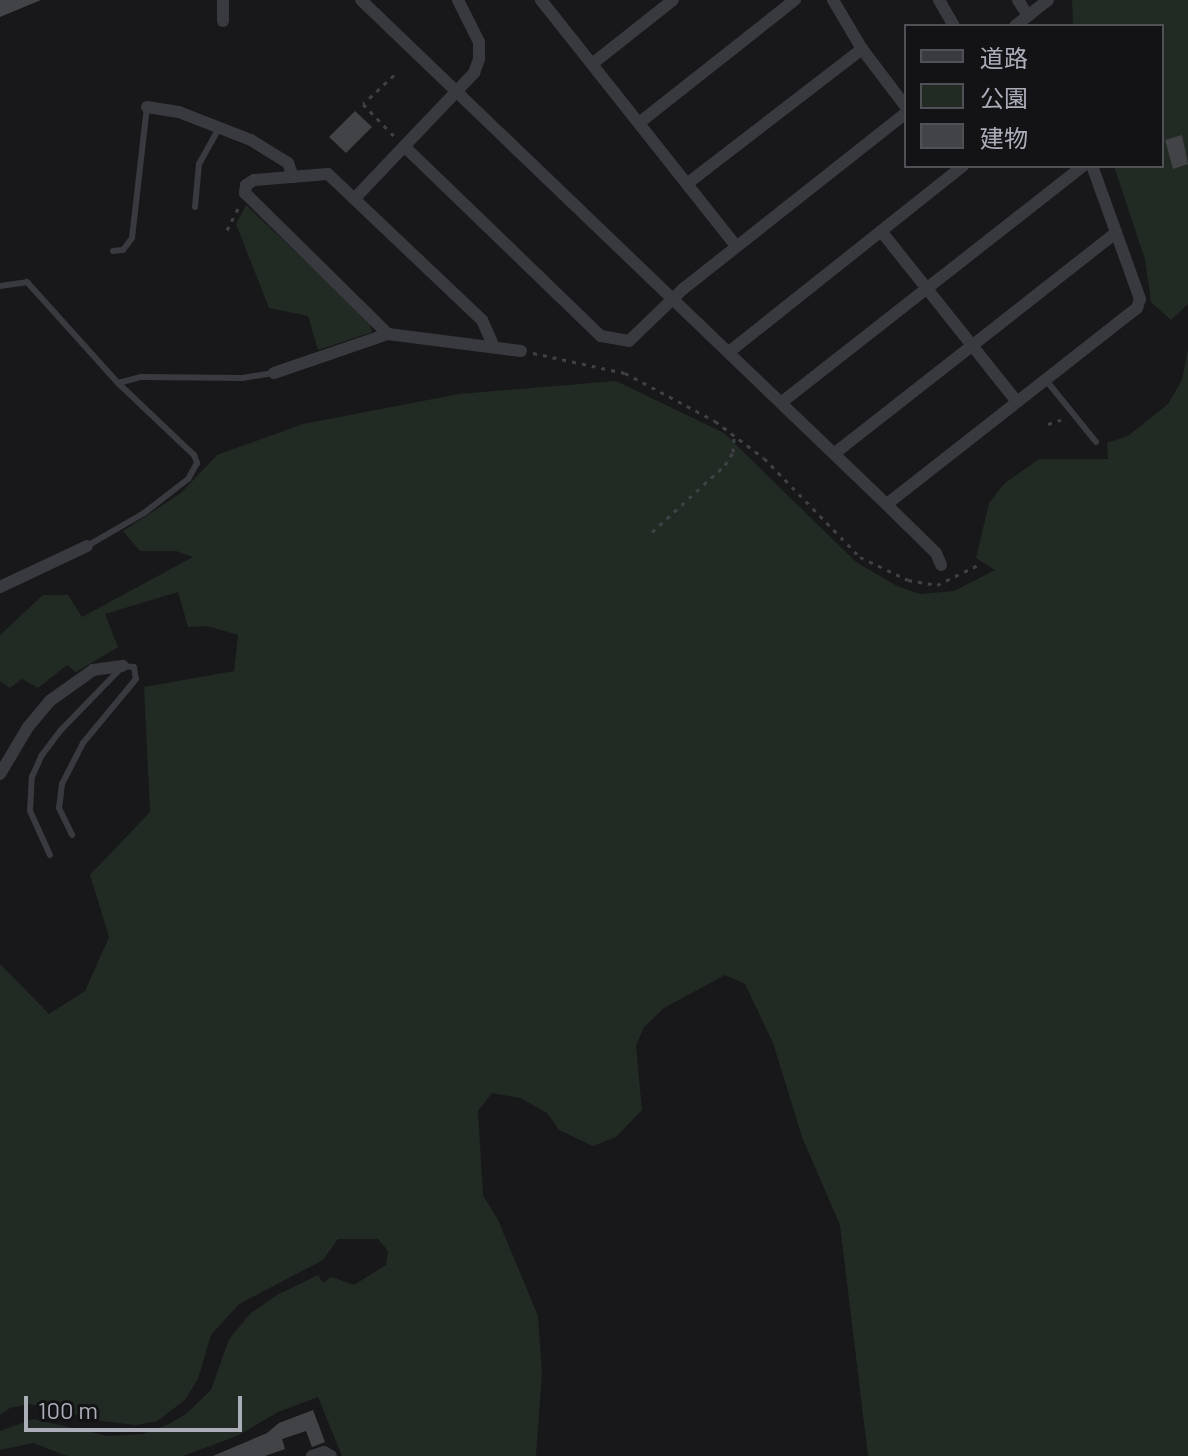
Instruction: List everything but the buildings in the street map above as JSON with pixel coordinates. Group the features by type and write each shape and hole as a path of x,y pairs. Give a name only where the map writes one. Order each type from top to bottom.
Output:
{"street":[{"path":"223,0 223,21"},
{"path":"361,0 835,453 936,553 941,565"},
{"path":"355,198 402,143 458,92 474,73 480,52 477,35 458,0"},
{"path":"592,64 673,0"},
{"path":"639,123 795,0"},
{"path":"833,0 862,49 904,104"},
{"path":"939,0 953,24"},
{"path":"1018,0 1028,16"},
{"path":"1018,24 1048,0"},
{"path":"545,1 736,246"},
{"path":"688,183 862,49"},
{"path":"147,107 179,112 279,156 288,163 293,177"},
{"path":"402,143 601,336 629,341 672,298 904,115"},
{"path":"729,352 958,168"},
{"path":"782,402 1080,168"},
{"path":"887,504 1137,308 1140,299 1093,168"},
{"path":"388,334 245,193 246,185 254,180 328,174 482,320 493,345"},
{"path":"881,231 1016,401"},
{"path":"835,453 1116,233"},
{"path":"274,373 388,334 493,345 521,351"},
{"path":"0,587 87,546"},
{"path":"0,774 28,727 51,700 93,670 123,666"},
{"path":"312,1456 324,1452 331,1456"}],"lane":[{"path":"113,251 123,250 132,238 147,107"},
{"path":"195,207 199,164 219,128"},
{"path":"0,286 27,282 118,383 194,455 197,463 188,479 144,513 87,546"},
{"path":"118,383 141,377 242,378 274,373"},
{"path":"1045,379 1096,442"},
{"path":"50,855 30,811 32,777 42,755 61,730 123,666 134,667 136,679 83,743 62,784 59,808 72,835"}],"path":[{"path":"394,75 363,104 402,143"},
{"path":"227,230 245,193"},
{"path":"521,351 625,373 715,421 764,458 860,557 908,580 937,585 978,565"},
{"path":"1048,424 1073,414"},
{"path":"652,532 725,465 733,452 734,438"}],"green space":[{"path":"1072,0 1188,0 1188,304 1171,320 1151,302 1145,260 1115,168 1164,168 1164,24 1073,24"},
{"path":"246,205 369,321 372,332 318,350 308,316 269,308 236,224"},
{"path":"1188,348 1188,1456 868,1456 840,1225 802,1137 773,1043 745,984 725,975 664,1008 644,1027 636,1046 642,1110 616,1137 593,1146 559,1130 547,1113 520,1098 492,1093 478,1111 483,1195 498,1220 538,1316 542,1374 536,1456 342,1456 318,1397 278,1412 237,1436 183,1456 67,1456 33,1443 0,1450 0,1431 33,1419 108,1436 143,1434 167,1425 186,1414 211,1390 229,1339 251,1313 277,1295 318,1275 323,1283 331,1277 354,1285 386,1265 388,1251 378,1239 338,1239 323,1260 239,1304 211,1335 198,1379 185,1400 157,1421 136,1425 101,1421 29,1404 10,1408 0,1415 0,964 49,1014 85,991 109,937 90,875 150,812 144,687 234,671 238,635 207,626 188,627 178,592 105,614 118,647 76,672 67,665 38,688 22,679 10,688 0,681 0,635 43,595 68,595 82,617 193,557 176,551 140,551 123,531 181,493 217,455 303,424 459,394 616,381 724,433 856,562 897,586 920,594 954,591 995,570 976,558 989,503 1005,483 1039,459 1108,459 1107,443 1128,436 1168,404 1182,380"}]}
